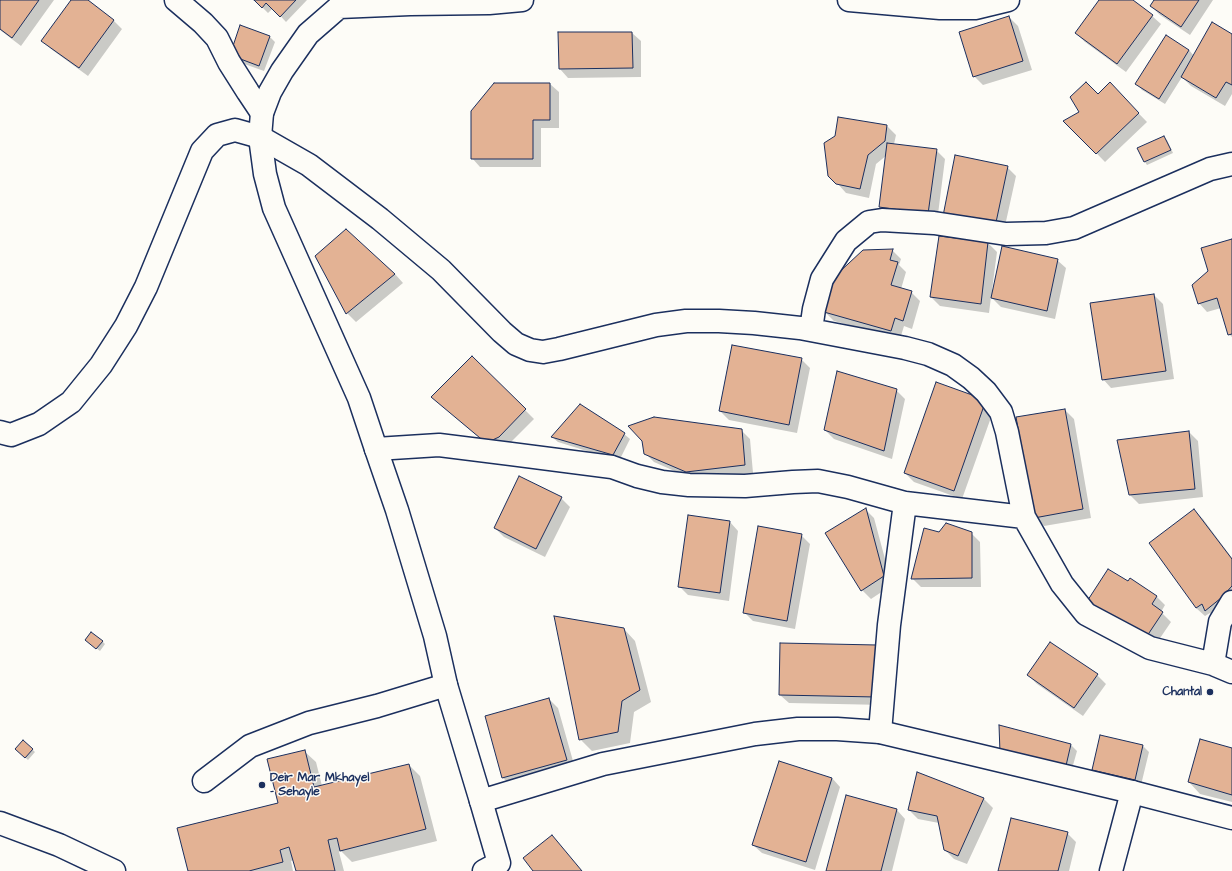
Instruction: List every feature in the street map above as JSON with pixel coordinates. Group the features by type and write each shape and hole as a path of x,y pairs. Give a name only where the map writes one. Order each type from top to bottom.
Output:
{"street":[{"path":"176,0 203,23 217,38 229,62 262,113"},
{"path":"494,868 481,801 446,685 435,636 397,510 359,398 274,208 265,174 260,137 262,113 270,92 282,71 308,34 344,3 489,3 522,0"},
{"path":"849,0 940,8 975,8 1008,0"},
{"path":"0,432 11,435 39,424 71,402 101,365 126,326 146,287 202,151 217,135 235,130 260,137 309,165 380,219 442,270 516,344 530,350 543,352 559,350 634,330 686,320 754,323 811,330 905,348 928,354 953,365 971,378 986,392 1001,412 1007,432 1024,517 1062,584 1086,614 1150,648 1223,668 1220,622 1232,602"},
{"path":"811,330 814,309 822,279 846,241 869,222 882,220 934,223 1006,234 1046,233 1074,228 1210,169 1232,164"},
{"path":"376,449 439,446 511,454 612,467 637,476 662,482 689,485 745,486 818,481 905,503 1024,517"},
{"path":"880,732 889,625 905,503"},
{"path":"204,781 250,746 309,723 377,706 446,685"},
{"path":"481,801 603,764 755,734 798,729 837,729 880,732 1132,792 1232,818"},
{"path":"1111,871 1132,792"},
{"path":"0,823 59,844 114,871"}],"building":[{"path":"0,0 39,0 12,38 0,29"},
{"path":"71,0 88,0 114,20 79,68 41,41"},
{"path":"254,0 296,0 280,17 266,3 262,8"},
{"path":"1099,0 1133,0 1153,15 1117,64 1075,33"},
{"path":"1154,0 1199,0 1181,27 1150,6"},
{"path":"1009,16 1023,61 973,77 959,32"},
{"path":"1212,22 1232,34 1232,85 1226,82 1216,98 1181,77"},
{"path":"240,25 270,36 259,66 230,55"},
{"path":"558,32 632,32 633,68 559,69"},
{"path":"1166,35 1189,50 1159,99 1135,84"},
{"path":"1086,82 1098,94 1110,82 1139,113 1096,154 1063,121 1079,112 1070,97"},
{"path":"494,83 550,83 550,120 533,120 533,159 471,159 471,111"},
{"path":"838,117 887,125 885,141 868,155 860,189 836,184 828,176 824,143 835,136"},
{"path":"1164,136 1171,150 1144,162 1137,148"},
{"path":"887,143 937,149 928,214 879,207"},
{"path":"955,155 1008,166 995,227 943,216"},
{"path":"346,229 395,274 346,314 315,256"},
{"path":"939,236 988,242 981,304 930,297"},
{"path":"1232,239 1232,334 1228,335 1217,298 1198,304 1192,285 1208,271 1201,248"},
{"path":"1002,246 1058,259 1047,311 991,298"},
{"path":"893,249 890,260 898,262 891,285 912,291 903,321 895,318 891,331 824,312 834,277 863,250"},
{"path":"1154,294 1166,371 1102,380 1090,303"},
{"path":"732,345 802,358 789,425 719,411"},
{"path":"472,356 526,409 499,437 486,443 431,397"},
{"path":"837,371 897,389 884,451 824,430"},
{"path":"936,382 986,400 954,491 904,473"},
{"path":"580,404 625,433 613,455 551,437"},
{"path":"1065,409 1083,509 1034,518 1016,417"},
{"path":"654,417 742,429 745,465 686,472 644,454 642,441 628,426"},
{"path":"1189,431 1195,489 1129,495 1117,440"},
{"path":"519,476 562,497 536,549 494,528"},
{"path":"866,508 884,576 861,591 825,533"},
{"path":"1194,509 1232,559 1232,586 1221,598 1205,611 1202,604 1196,608 1149,543"},
{"path":"688,515 730,521 720,593 678,587"},
{"path":"946,523 972,532 972,578 911,579 924,528 939,532"},
{"path":"758,526 802,534 787,621 743,613"},
{"path":"1108,569 1128,581 1130,578 1157,596 1152,604 1163,612 1145,639 1084,606"},
{"path":"554,616 624,628 640,690 622,701 618,732 579,740"},
{"path":"91,632 103,641 96,649 85,640"},
{"path":"1050,642 1098,674 1074,708 1027,675"},
{"path":"780,643 877,645 876,697 779,695"},
{"path":"549,698 567,760 502,778 485,716"},
{"path":"999,725 1071,744 1065,770 1000,753"},
{"path":"1100,735 1143,745 1135,780 1092,770"},
{"path":"1200,739 1232,748 1232,795 1188,782"},
{"path":"23,740 33,749 25,758 15,749"},
{"path":"305,750 314,787 409,764 426,829 340,851 337,838 328,840 335,871 296,871 289,847 280,850 283,862 249,871 188,871 177,828 278,803 267,759"},
{"path":"779,761 832,778 806,862 752,845"},
{"path":"917,772 984,798 958,856 944,850 937,816 908,810"},
{"path":"846,795 897,809 881,871 826,871"},
{"path":"1011,818 1068,832 1058,871 998,871"},
{"path":"552,835 582,871 533,871 523,858"}],"place":[{"name":"Chantal","path":"1210,692"},
{"name":"Deir Mar Mkhayel - Sehayle","path":"262,785"}]}
